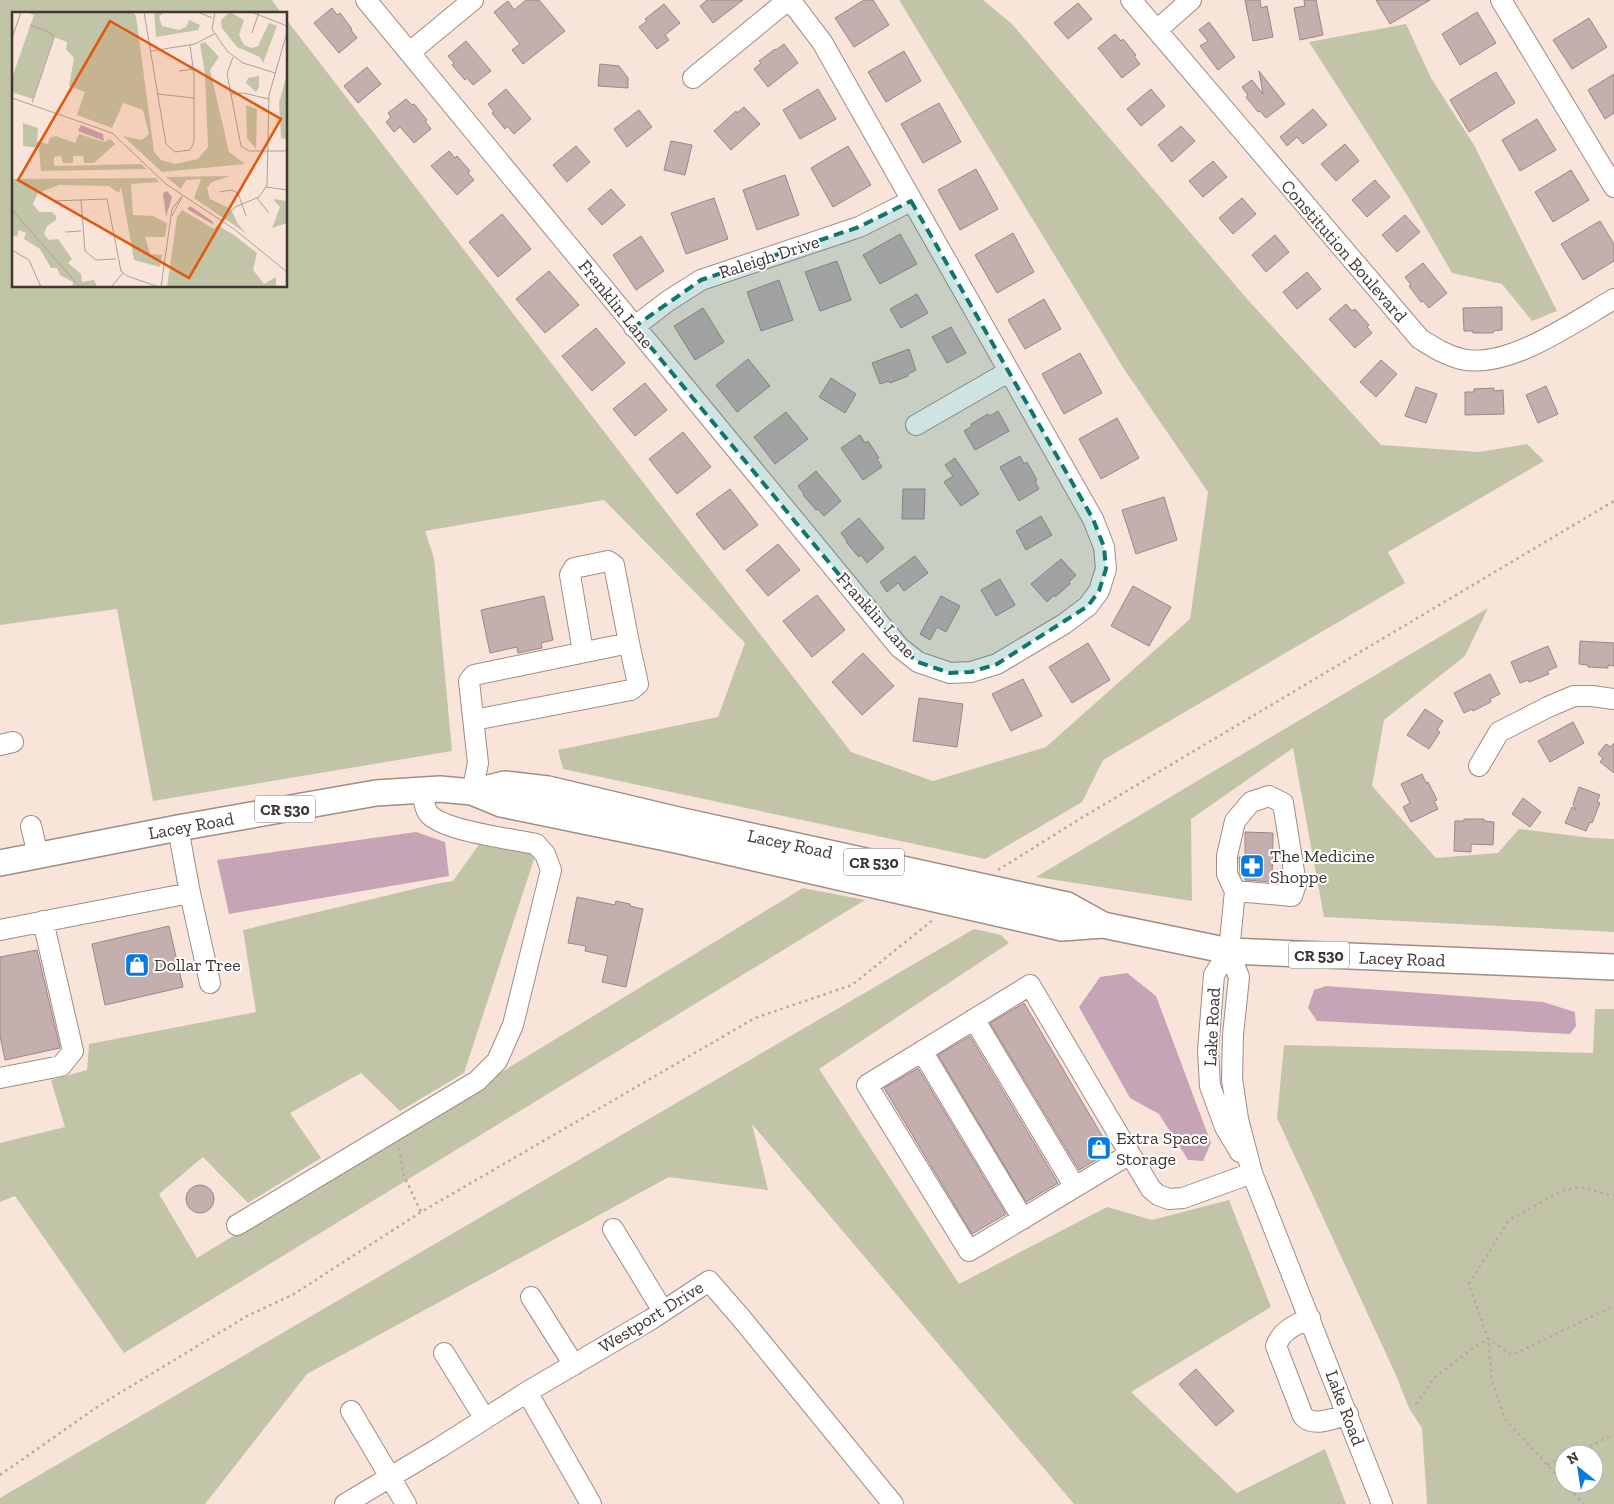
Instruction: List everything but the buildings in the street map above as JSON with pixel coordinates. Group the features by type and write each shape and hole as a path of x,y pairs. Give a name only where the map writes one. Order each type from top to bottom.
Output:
{"main road":[{"name":"Lacey Road","path":"0,863 178,828 376,793 440,789 472,792 504,784 548,789 677,830 762,849 984,887 1068,904 1103,925"},
{"name":"Lacey Road","path":"762,849 945,901 1062,928 1103,925 1229,951 1614,967"}],"street":[{"name":"Franklin Lane","path":"366,0 899,647 918,662 950,673 971,672 998,664 1064,624 1088,606 1099,591 1106,569 1104,546 1093,519 822,42 788,0"},
{"path":"410,52 473,0"},
{"path":"693,78 788,0"},
{"name":"Constitution Boulevard","path":"1131,0 1408,326 1420,339 1442,353 1462,360 1480,361 1518,352 1614,299"},
{"path":"1157,30 1191,0"},
{"path":"1501,0 1614,187"},
{"name":"Raleigh Drive","path":"634,327 668,301 701,280 859,227 912,202"},
{"path":"916,425 1008,372"},
{"path":"474,720 632,690 638,684 614,565 608,561 574,568 570,576 583,652"},
{"path":"472,792 478,763 470,681 474,675 629,643"},
{"path":"1479,766 1499,732 1548,707 1574,696 1614,699"},
{"path":"237,1225 477,1081 497,1061 513,1025 550,870 546,854 536,844 456,828 435,820 426,811 422,790"},
{"path":"1229,951 1235,891 1227,874 1227,856 1235,821 1252,802 1269,796 1283,803 1296,884 1292,896 1235,891"},
{"path":"30,826 38,855"},
{"path":"178,828 210,983"},
{"path":"0,930 190,893"},
{"path":"0,1078 61,1066 73,1051 43,922"},
{"name":"Lake Road","path":"1229,951 1214,975 1208,1051 1210,1086 1225,1127 1252,1173 1382,1504"},
{"path":"57,985 54,1006 66,1060"},
{"path":"1130,1154 969,1251 867,1085 1030,985 1151,1189 1158,1195 1169,1199 1183,1198 1252,1173"},
{"path":"974,1020 1075,1187"},
{"path":"922,1051 1023,1219"},
{"path":"613,1229 663,1311"},
{"name":"Westport Drive","path":"345,1504 391,1478 709,1281 742,1318 893,1504"},
{"path":"532,1296 574,1365"},
{"path":"1310,1318 1291,1326 1279,1339 1276,1346 1303,1416 1305,1419 1314,1422 1348,1414"},
{"path":"444,1353 485,1419"},
{"path":"528,1392 588,1503"},
{"path":"351,1411 406,1504"}],"path":[{"path":"984,887 1000,867 1614,501"},
{"path":"0,1475 100,1405 248,1316 294,1294 422,1212 755,1018 852,985 939,915 945,901"},
{"path":"395,1130 404,1176 422,1212"},
{"path":"1554,1472 1504,1419 1492,1380 1488,1339 1469,1284 1510,1220 1564,1190 1581,1187 1614,1196"},
{"path":"1488,1339 1512,1355 1614,1306"},
{"path":"1416,1404 1435,1378 1488,1339"},
{"path":"1594,1444 1614,1435"},
{"path":"1548,1465 1554,1462"},
{"path":"1574,1494 1583,1504"}],"highlighted area":[{"path":"911,201 1093,519 1104,547 1106,569 1099,591 1088,606 997,664 971,672 950,673 918,662 899,647 634,327 701,280 859,227"}],"green space":[{"path":"0,0 272,0 281,12 12,12 12,288 288,288 288,22 851,752 933,781 1046,747 1190,619 1208,492 1124,369 899,0 983,0 1012,24 1248,300 1381,445 1479,452 1527,444 1544,461 1388,552 1405,583 1103,760 1082,802 985,859 563,769 558,750 718,717 745,643 604,500 425,531 434,558 452,751 153,801 117,609 0,625"},
{"path":"1406,24 1431,78 1474,145 1557,311 1532,321 1502,284 1452,273 1407,195 1309,42"},
{"path":"1488,608 1465,656 1384,720 1372,786 1436,858 1498,853 1519,829 1614,839 1614,932 1324,917 1293,748 1191,819 1192,901 1036,877"},
{"path":"483,839 536,853 464,1073 400,1111 361,1073 290,1113 321,1158 248,1203 203,1157 159,1194 197,1258 803,888 865,900 124,1353 15,1196 0,1202 0,1143 65,1127 51,1080 87,1070 89,1044 256,1012 243,930 453,881"},
{"path":"974,929 1001,935 1009,943 819,1069 959,1284 1107,1207 1152,1220 1229,1200 1271,1307 1131,1392 1237,1493 1325,1449 1346,1504 1074,1504 752,1124 768,1190 669,1177 307,1374 205,1504 0,1504 0,1498"},
{"path":"1595,1009 1614,1009 1614,1504 1427,1504 1422,1428 1409,1408 1395,1373 1277,1118 1284,1045 1593,1053"}],"shaded area":[{"path":"416,832 445,842 449,876 229,914 217,860"},
{"path":"1127,973 1156,996 1211,1143 1203,1161 1188,1160 1159,1114 1130,1098 1079,1007 1100,977"},
{"path":"1326,986 1543,1002 1575,1012 1576,1026 1570,1034 1317,1021 1308,1008 1314,990"}],"place":[{"name":"The Medicine Shoppe","path":"1252,866"},
{"name":"Dollar Tree","path":"137,965"},
{"name":"Extra Space Storage","path":"1099,1148"}]}
